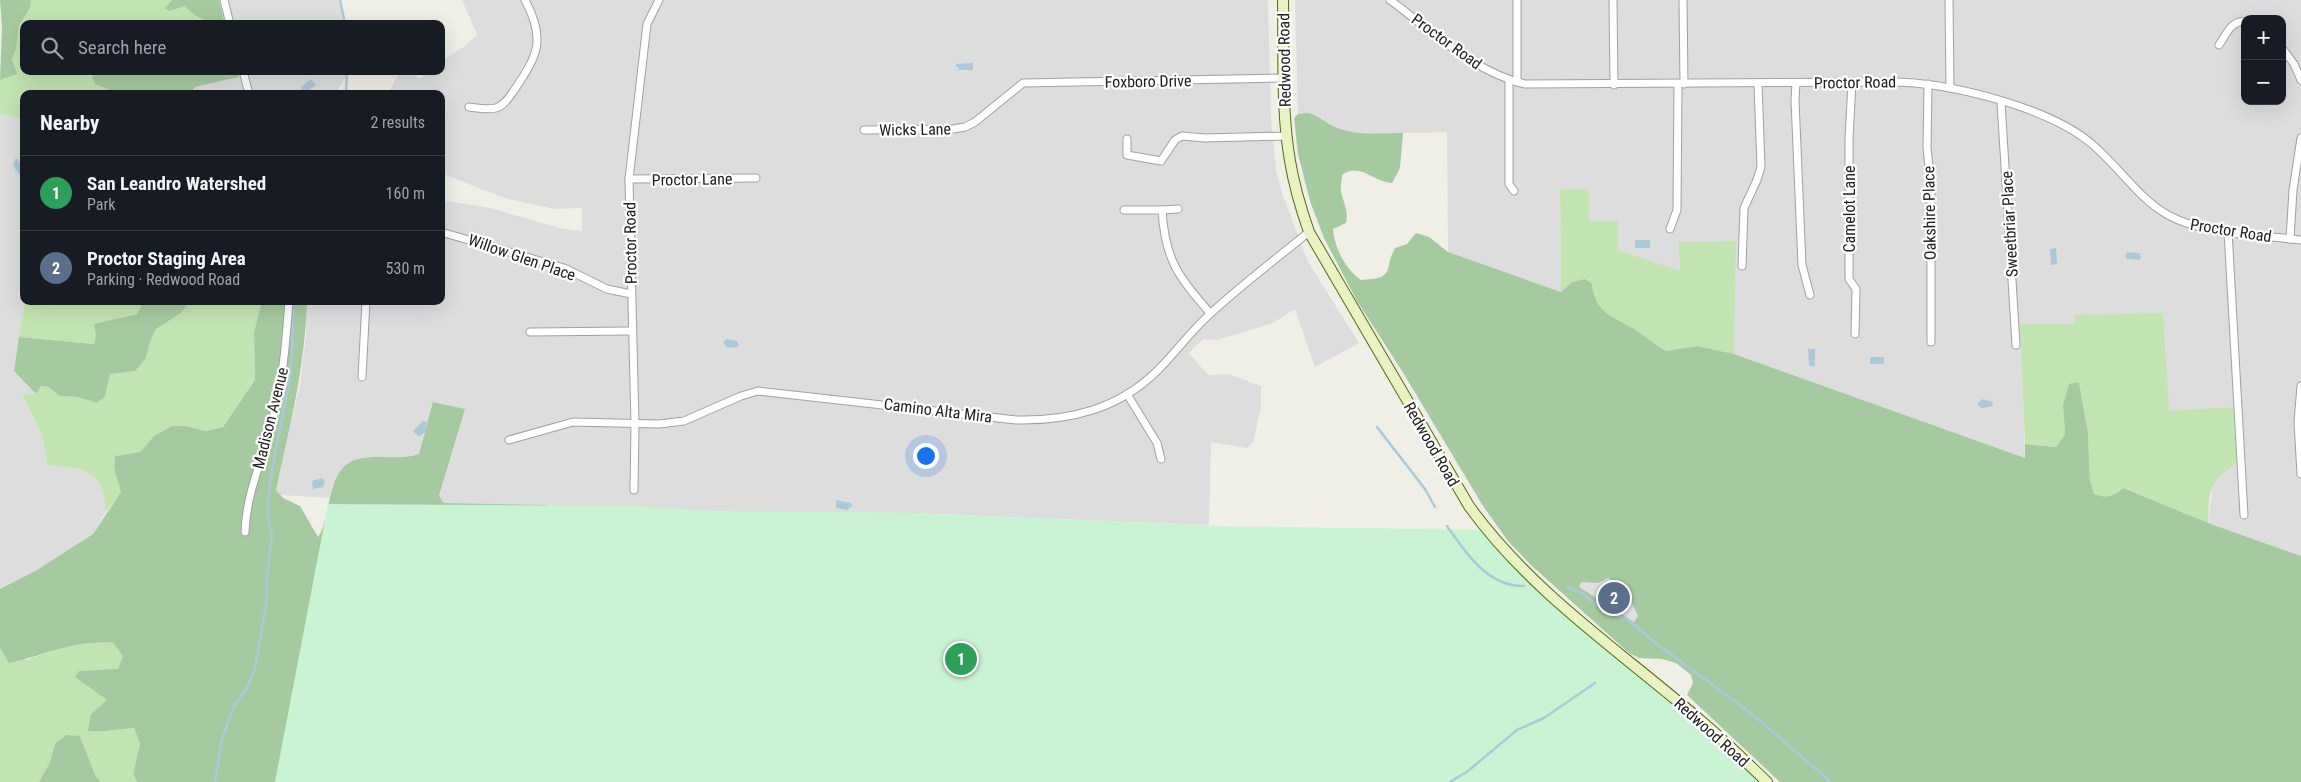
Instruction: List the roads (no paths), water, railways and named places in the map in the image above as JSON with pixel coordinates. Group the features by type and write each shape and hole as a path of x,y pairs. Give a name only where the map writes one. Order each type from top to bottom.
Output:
{"main road":[{"name":"Redwood Road","path":"1283,0 1287,136 1295,187 1309,232 1468,506 1486,530 1535,582 1602,641 1701,720 1767,782"}],"street":[{"path":"224,0 229,20"},
{"path":"469,107 496,108 505,103 532,63 536,48 537,31 525,0"},
{"name":"Proctor Road","path":"634,490 635,424 629,179 647,24 659,0"},
{"name":"Proctor Road","path":"1390,0 1478,65 1517,82 1538,85 1852,82 1928,84 1950,88 2038,114 2082,136 2143,196 2168,214 2197,226 2301,240"},
{"path":"1517,0 1517,82"},
{"path":"1613,0 1614,85"},
{"path":"1670,229 1677,210 1683,0"},
{"path":"1949,0 1950,88"},
{"path":"2219,45 2232,25 2238,21 2241,21"},
{"path":"2286,53 2294,64 2301,80"},
{"path":"244,75 248,90"},
{"name":"Foxboro Drive","path":"1014,90 1022,83 1284,78"},
{"path":"1509,80 1509,184 1514,191"},
{"name":"Camelot Lane","path":"1852,82 1849,140 1849,279 1856,289 1855,334"},
{"path":"1796,83 1795,100 1802,265 1810,295"},
{"path":"1742,266 1744,208 1757,180 1761,166 1758,84"},
{"name":"Oakshire Place","path":"1928,84 1927,148 1931,186 1931,342"},
{"name":"Wicks Lane","path":"864,130 965,127 975,122 1014,90"},
{"name":"Sweetbriar Place","path":"2001,102 2016,345"},
{"path":"1127,139 1127,155 1157,161 1163,159 1175,140 1182,136 1205,138 1287,136"},
{"path":"2290,239 2293,190 2301,138"},
{"name":"Proctor Lane","path":"629,179 756,178"},
{"path":"1124,210 1178,210"},
{"path":"1162,210 1164,233 1171,261 1188,288 1210,313"},
{"path":"2228,231 2244,515"},
{"name":"Camino Alta Mira","path":"509,440 573,422 659,424 684,421 741,396 758,391 1016,420 1041,420 1088,413 1104,407 1127,394 1158,370 1210,313 1309,232"},
{"name":"Willow Glen Place","path":"445,233 564,268 607,289 631,294"},
{"name":"Madison Avenue","path":"245,532 246,513 273,418 284,360 288,305"},
{"path":"362,376 366,305"},
{"path":"530,332 632,331"},
{"path":"2301,386 2301,474"},
{"path":"1127,394 1157,443 1161,459"}],"water":[{"path":"973,63 973,70 959,70 959,67 956,67 956,64"},
{"path":"311,79 316,85 309,90 302,90 301,87"},
{"path":"16,158 20,163 20,174 18,173 13,165"},
{"path":"1635,240 1650,240 1650,248 1635,248"},
{"path":"2056,248 2057,264 2051,265 2050,249"},
{"path":"2127,252 2140,253 2141,257 2139,260 2127,259 2125,256"},
{"path":"727,339 737,341 739,346 733,349 735,347 727,348 723,342"},
{"path":"1808,349 1815,349 1815,366 1809,366"},
{"path":"1870,357 1884,357 1884,364 1870,364"},
{"path":"1983,399 1992,402 1993,406 1979,407 1977,403"},
{"path":"423,421 427,422 425,432 419,437 413,431"},
{"path":"322,478 325,481 323,487 313,489 312,481"},
{"path":"836,500 851,503 852,506 847,510 836,508"}],"waterway":[{"path":"340,0 344,20"},
{"path":"346,90 347,75"},
{"path":"215,782 222,739 234,706 247,688 255,668 266,605 272,534 268,506 290,371 293,305"},
{"path":"1377,427 1425,489 1435,507"},
{"path":"1447,526 1470,557 1489,574 1499,581 1511,585 1524,586"},
{"path":"1568,587 1583,594 1606,613 1626,618 1657,644 1752,714 1831,782"},
{"path":"1450,782 1468,771 1517,730 1544,718 1595,683"}],"place":[{"name":"Proctor Staging Area","path":"1614,598"},
{"name":"San Leandro Watershed","path":"961,659"}]}
